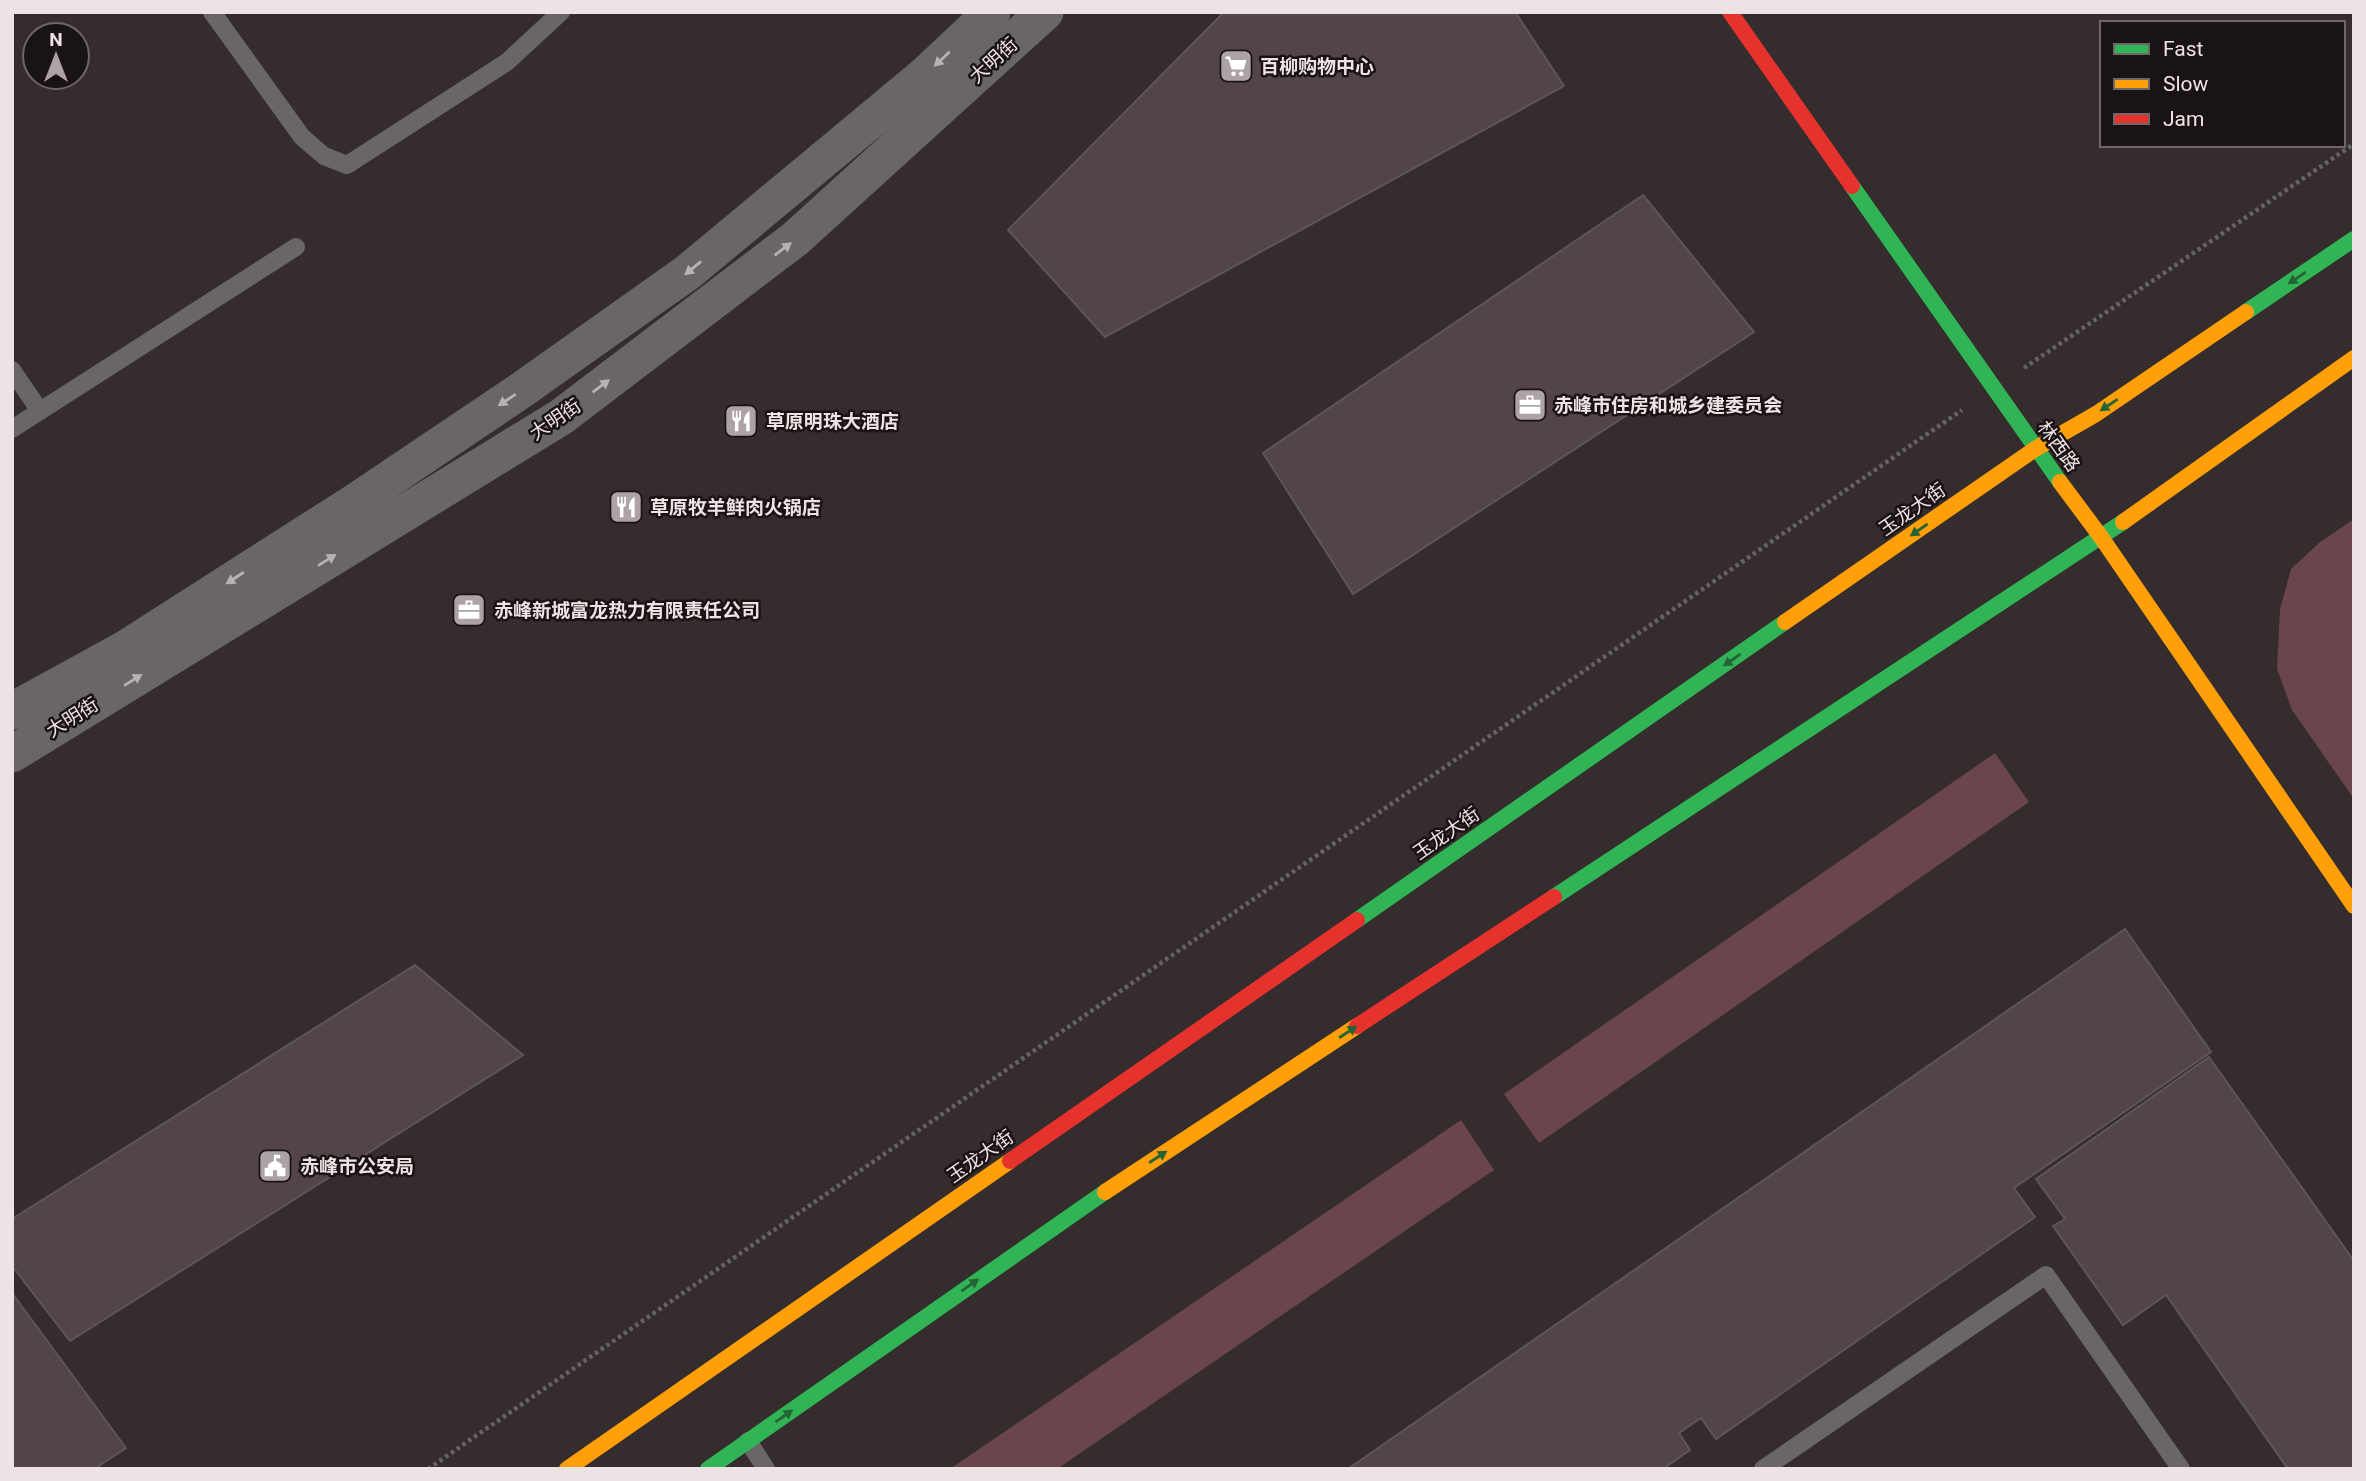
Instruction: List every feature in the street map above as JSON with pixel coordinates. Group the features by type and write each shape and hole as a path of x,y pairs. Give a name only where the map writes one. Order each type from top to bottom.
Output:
{"main road":[{"name":"林西路","path":"1730,12 1992,389 2101,537 2354,906"},
{"name":"玉龙大街","path":"567,1469 2035,449 2096,414 2354,239"},
{"path":"708,1469 1071,1214 2101,537 2354,358"}],"street":[{"name":"大明街","path":"12,711 125,649 355,502 520,391 677,280 925,75 992,12"},
{"name":"大明街","path":"12,754 561,417 795,239 1045,12"}],"lane":[{"path":"212,12 303,137 324,156 347,164 507,62 561,12"},
{"path":"12,429 296,247"},
{"path":"12,370 40,411"},
{"path":"1763,1469 2046,1275 2181,1469"},
{"path":"748,1441 766,1469"}],"path":[{"path":"428,1469 1992,389 2354,144"}],"shaded area":[{"path":"2354,519 2354,799 2292,710 2277,669 2280,609 2291,569 2319,543"},
{"path":"1995,753 2029,802 1539,1143 1504,1094"},
{"path":"1461,1120 1494,1170 1057,1469 950,1469"}],"building":[{"path":"1224,12 1515,12 1564,86 1105,337 1008,230"},
{"path":"1643,195 1754,332 1353,594 1263,453"},
{"path":"2125,929 2211,1052 2014,1188 2035,1217 1716,1439 1701,1418 1679,1433 1690,1450 1663,1469 1348,1469"},
{"path":"415,965 523,1055 70,1341 12,1266 12,1219"},
{"path":"2209,1057 2354,1261 2354,1469 2288,1469 2166,1295 2123,1325 2053,1226 2065,1219 2036,1179"},
{"path":"12,1293 126,1448 94,1469 12,1469"}],"traffic: fast":[{"path":"1852,186 2060,482"},
{"path":"2246,312 2354,239"},
{"path":"1554,897 2123,522"},
{"path":"1357,920 1785,622"},
{"path":"708,1469 1105,1192"}],"traffic: slow":[{"path":"1785,622 2035,449 2096,414 2246,312"},
{"path":"2123,522 2354,358"},
{"path":"2060,482 2101,537 2354,906"},
{"path":"1105,1192 1357,1026"},
{"path":"567,1469 1010,1161"}],"traffic: jam":[{"path":"1730,12 1852,186"},
{"path":"1357,1026 1554,897"},
{"path":"1010,1161 1357,920"}],"place":[{"name":"百柳购物中心","path":"1236,66"},
{"name":"赤峰市住房和城乡建委员会","path":"1530,405"},
{"name":"草原明珠大酒店","path":"741,421"},
{"name":"草原牧羊鲜肉火锅店","path":"626,507"},
{"name":"赤峰新城富龙热力有限责任公司","path":"469,610"},
{"name":"赤峰市公安局","path":"275,1166"}]}
